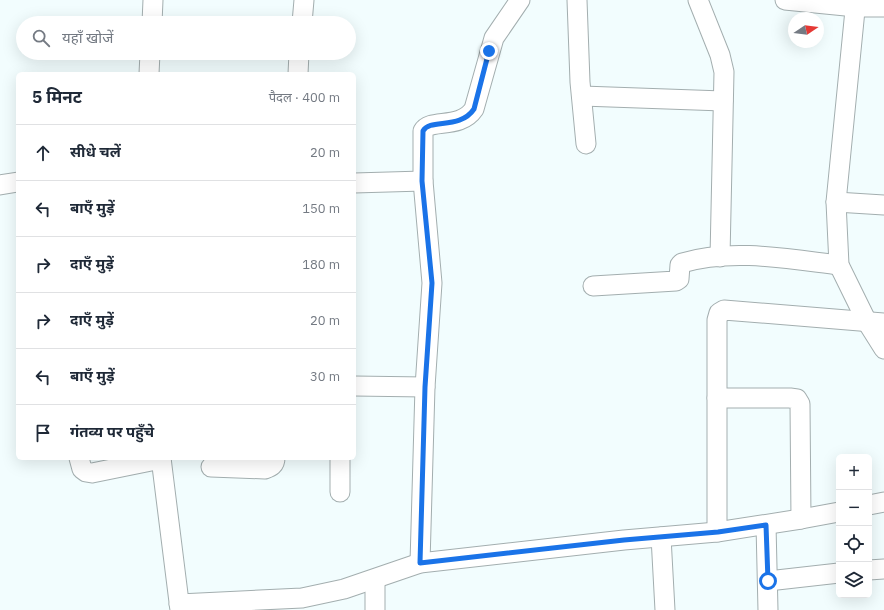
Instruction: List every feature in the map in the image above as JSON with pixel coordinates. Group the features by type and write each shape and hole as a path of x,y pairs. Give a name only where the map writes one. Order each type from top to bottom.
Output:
{"street":[{"path":"152,16 153,0"},
{"path":"303,16 304,0"},
{"path":"420,563 425,387 432,283 422,181 423,131 424,128 429,126 459,121 470,115 474,109 494,38 520,0"},
{"path":"577,0 586,144"},
{"path":"698,0 721,59 724,72 720,257"},
{"path":"785,0 856,3 884,7"},
{"path":"856,3 836,202 839,265 876,322 884,349"},
{"path":"149,72 150,60"},
{"path":"298,72 299,60"},
{"path":"582,96 723,101"},
{"path":"356,183 422,181"},
{"path":"0,185 16,182"},
{"path":"836,202 884,205"},
{"path":"593,286 676,281 679,280 680,266 682,263 720,257 752,255 839,265"},
{"path":"718,532 717,320 719,313 724,310 876,322"},
{"path":"356,386 425,387"},
{"path":"717,398 790,398 797,400 800,404 801,519"},
{"path":"80,460 82,469 86,472 92,473 156,460"},
{"path":"161,460 179,607 302,598 344,589 420,563 624,540 718,532 836,513"},
{"path":"210,467 265,469 271,467 275,460"},
{"path":"340,460 340,492"},
{"path":"872,504 884,502"},
{"path":"766,525 768,610"},
{"path":"661,537 665,610"},
{"path":"872,570 884,568"},
{"path":"768,581 836,573"},
{"path":"375,579 375,610"}],"route":[{"path":"489,51 474,109 470,115 459,121 429,126 424,128 423,131 422,181 432,283 425,387 420,563 624,540 718,532 766,525 768,581"}]}
